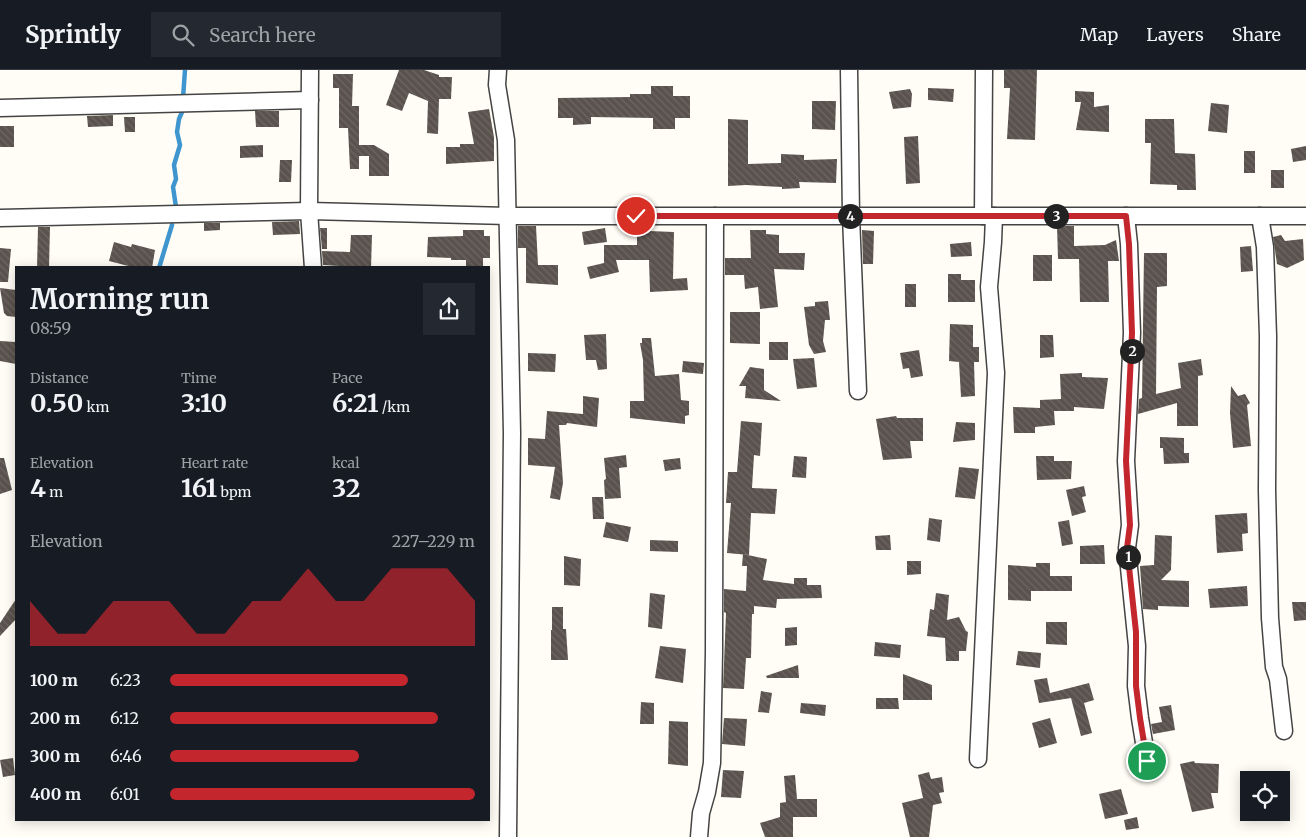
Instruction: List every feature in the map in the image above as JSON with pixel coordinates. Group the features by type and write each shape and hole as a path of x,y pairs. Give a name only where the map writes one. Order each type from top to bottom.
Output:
{"street":[{"path":"310,70 309,211 313,266"},
{"path":"498,70 497,85 506,140 512,433 508,837"},
{"path":"849,70 851,216 858,391"},
{"path":"978,759 996,373 989,287 989,216 984,70"},
{"path":"0,108 310,100"},
{"path":"0,218 309,211 508,216 1306,216"},
{"path":"699,837 701,812 712,763 715,216"},
{"path":"1126,216 1129,244 1132,333 1126,461 1130,525 1127,548 1136,632 1136,686 1147,761"},
{"path":"1260,216 1265,247 1268,336 1267,490 1270,618 1274,667 1278,679 1284,731"}],"building":[{"path":"399,70 424,70 439,75 439,77 452,77 451,99 439,99 438,134 427,133 428,101 409,93 402,111 386,105"},
{"path":"1004,70 1037,70 1035,140 1007,139 1010,88 1004,88"},
{"path":"333,74 353,74 352,106 359,106 359,145 374,145 389,154 389,176 369,176 369,156 359,156 359,169 350,169 348,128 339,128 339,88 333,88"},
{"path":"651,86 673,86 673,96 690,96 690,118 675,118 675,129 653,129 653,118 591,117 591,124 573,125 573,118 558,118 558,98 630,97 630,94 651,94"},
{"path":"928,88 954,89 953,102 928,100"},
{"path":"910,89 912,94 911,107 893,109 889,92"},
{"path":"1075,91 1094,92 1094,107 1109,105 1109,132 1076,130 1081,102 1075,102"},
{"path":"812,101 836,101 835,130 812,129"},
{"path":"1211,103 1229,105 1227,133 1208,131"},
{"path":"489,109 494,137 494,161 446,164 446,147 474,144 468,112"},
{"path":"255,111 279,111 279,127 256,127"},
{"path":"113,115 113,126 88,127 87,116"},
{"path":"124,117 135,117 135,132 125,132"},
{"path":"728,119 748,120 748,164 781,163 781,154 804,155 804,160 837,159 836,183 799,182 800,188 782,189 782,187 746,185 728,186"},
{"path":"1145,119 1174,119 1175,153 1195,154 1196,190 1177,190 1177,185 1150,184 1151,143 1145,143"},
{"path":"0,126 14,126 14,147 0,147"},
{"path":"918,136 920,183 906,184 904,137"},
{"path":"263,145 263,157 240,158 240,146"},
{"path":"1306,146 1306,160 1293,162 1291,149"},
{"path":"1244,151 1255,151 1255,173 1244,173"},
{"path":"280,160 292,160 291,182 279,182"},
{"path":"1271,170 1284,170 1284,188 1271,188"},
{"path":"299,221 300,234 273,235 272,222"},
{"path":"204,223 220,223 220,230 204,231"},
{"path":"518,226 536,226 538,265 558,265 558,285 526,283 526,248 518,248"},
{"path":"1057,226 1074,226 1074,246 1105,245 1116,240 1119,261 1108,261 1109,302 1080,302 1079,259 1058,259"},
{"path":"38,227 50,227 49,266 37,266"},
{"path":"320,228 327,228 327,249 322,249"},
{"path":"605,228 607,242 584,245 582,232"},
{"path":"463,230 484,230 484,236 490,236 490,258 483,258 483,266 466,266 466,260 427,257 428,237 463,236"},
{"path":"750,230 766,230 766,234 779,235 779,253 805,253 804,270 774,269 778,307 760,309 758,287 745,289 744,275 725,275 725,258 751,258"},
{"path":"862,230 874,231 873,264 863,264"},
{"path":"649,231 674,232 673,279 687,278 688,290 650,292 649,260 616,260 619,272 590,279 587,267 604,263 604,245 637,245 637,233"},
{"path":"351,235 372,235 371,266 323,265 322,251 350,252"},
{"path":"1281,235 1285,241 1303,239 1304,260 1287,268 1277,264 1273,237"},
{"path":"114,242 131,247 132,244 155,250 152,266 128,266 109,261"},
{"path":"971,242 972,256 951,257 950,244"},
{"path":"1251,246 1253,271 1241,272 1240,247"},
{"path":"0,248 11,249 8,282 0,282"},
{"path":"1144,253 1167,253 1167,286 1157,287 1156,394 1181,388 1178,363 1201,359 1203,375 1198,376 1198,426 1177,426 1177,403 1138,414 1139,399 1142,398"},
{"path":"1033,255 1052,255 1052,281 1033,281"},
{"path":"948,274 961,274 961,280 975,280 975,302 948,302"},
{"path":"905,284 916,284 916,307 905,307"},
{"path":"0,288 15,290 15,317 7,316 4,313"},
{"path":"828,301 830,320 825,320 823,341 826,352 814,354 809,345 804,307 815,306 815,302"},
{"path":"730,312 760,312 760,344 730,343"},
{"path":"950,324 973,325 973,347 979,347 979,362 974,362 975,396 961,397 959,362 949,361"},
{"path":"606,334 607,369 598,370 596,360 586,360 584,335"},
{"path":"1040,335 1053,335 1054,357 1040,358"},
{"path":"642,338 651,338 655,376 679,374 681,400 689,401 689,415 685,416 685,424 630,418 630,401 644,401 643,360 640,343 642,343"},
{"path":"0,341 15,342 15,364 0,361"},
{"path":"769,342 788,342 788,360 769,360"},
{"path":"919,350 923,376 911,378 909,368 903,369 900,353"},
{"path":"528,353 556,354 555,372 528,371"},
{"path":"814,358 817,387 797,389 793,359"},
{"path":"683,361 704,363 703,374 682,372"},
{"path":"750,367 764,369 764,390 781,401 745,398 746,386 739,386"},
{"path":"1082,373 1082,377 1108,378 1104,409 1074,407 1074,411 1054,411 1055,425 1035,427 1035,433 1014,433 1013,407 1040,408 1040,400 1061,399 1060,374"},
{"path":"1231,386 1238,396 1245,394 1250,403 1247,405 1251,446 1233,448 1230,413"},
{"path":"583,396 599,398 597,427 567,423 566,425 559,425 563,483 560,500 550,498 555,467 528,465 528,438 545,439 547,411 583,414"},
{"path":"896,416 897,418 923,418 923,441 910,441 912,458 883,460 876,419"},
{"path":"741,421 762,423 760,456 754,455 752,488 777,489 775,514 751,513 749,555 727,553 731,503 726,503 728,472 737,472"},
{"path":"956,422 975,423 975,440 953,442"},
{"path":"1160,437 1184,438 1184,453 1189,453 1189,463 1164,464 1163,448 1160,448"},
{"path":"626,455 627,467 619,468 621,498 605,499 604,458"},
{"path":"794,456 807,457 806,478 792,477"},
{"path":"1036,456 1054,456 1054,461 1072,461 1071,479 1037,480"},
{"path":"0,458 4,458 12,490 0,494"},
{"path":"680,458 681,469 665,471 663,460"},
{"path":"959,467 979,469 975,499 955,497"},
{"path":"1084,486 1086,496 1082,497 1086,512 1072,516 1066,490"},
{"path":"592,497 603,497 604,519 593,519"},
{"path":"1247,513 1248,533 1242,534 1243,551 1217,553 1215,515"},
{"path":"929,518 942,520 940,542 927,540"},
{"path":"1069,520 1073,544 1062,546 1058,522"},
{"path":"606,522 631,527 628,542 603,537"},
{"path":"890,535 891,550 876,550 875,536"},
{"path":"1155,535 1172,536 1171,570 1161,580 1189,581 1189,607 1158,606 1158,610 1143,609 1140,566 1154,565"},
{"path":"650,540 678,541 678,552 650,551"},
{"path":"1104,545 1105,564 1080,564 1080,546"},
{"path":"743,554 767,559 763,580 794,584 794,578 807,578 807,585 821,585 822,598 777,599 776,608 754,606 754,614 752,614 751,658 746,658 744,689 723,688 726,613 724,612 724,589 746,591 747,566 742,566"},
{"path":"564,556 581,559 580,586 564,585"},
{"path":"907,561 921,561 921,574 907,575"},
{"path":"1036,563 1050,563 1050,576 1072,576 1072,591 1031,591 1031,601 1008,600 1008,565 1036,567"},
{"path":"1247,586 1248,606 1210,608 1208,589"},
{"path":"650,593 665,595 662,629 648,627"},
{"path":"936,593 949,595 947,620 959,617 968,632 966,651 959,651 959,661 946,661 945,638 927,636 930,609 934,610"},
{"path":"15,600 15,620 0,636 0,623"},
{"path":"1292,602 1306,602 1306,620 1294,621"},
{"path":"552,607 563,607 563,629 566,629 568,660 551,660"},
{"path":"1046,622 1067,622 1067,645 1046,644"},
{"path":"797,627 797,645 785,646 785,628"},
{"path":"875,642 901,645 900,658 874,656"},
{"path":"660,646 686,649 683,683 655,678"},
{"path":"1018,651 1041,653 1040,668 1016,665"},
{"path":"798,665 799,678 767,678 766,676"},
{"path":"903,674 932,685 932,700 903,700"},
{"path":"1047,678 1050,693 1089,683 1094,700 1084,703 1092,733 1081,736 1071,698 1039,703 1034,680"},
{"path":"761,691 772,693 769,713 758,712"},
{"path":"876,698 898,698 899,709 876,709"},
{"path":"641,702 654,703 654,724 640,724"},
{"path":"801,703 826,705 825,716 800,713"},
{"path":"1171,705 1175,730 1153,734 1151,724 1162,722 1159,707"},
{"path":"724,718 747,719 745,746 722,744"},
{"path":"1050,718 1057,743 1039,748 1032,723"},
{"path":"669,721 688,722 688,766 668,764"},
{"path":"13,758 15,775 3,777 0,760"},
{"path":"1194,761 1195,763 1219,764 1218,793 1211,793 1214,808 1192,812 1180,764"},
{"path":"723,770 744,771 741,798 721,797"},
{"path":"929,772 931,779 942,777 944,792 939,793 942,803 933,805 929,837 910,837 902,803 923,798 918,775"},
{"path":"795,775 797,799 817,799 817,817 793,817 793,837 765,837 760,823 780,817 780,803 786,802 784,776"},
{"path":"1121,789 1128,814 1105,819 1099,794"},
{"path":"1137,817 1139,828 1126,830 1124,820"}],"waterway":[{"path":"176,207 173,187 176,179 174,165 180,145 177,132 182,112 185,70"},
{"path":"160,266 172,225"}],"route":[{"path":"636,216 1126,216 1129,244 1132,333 1126,461 1130,511 1127,548 1137,646 1136,686 1147,761"}]}
